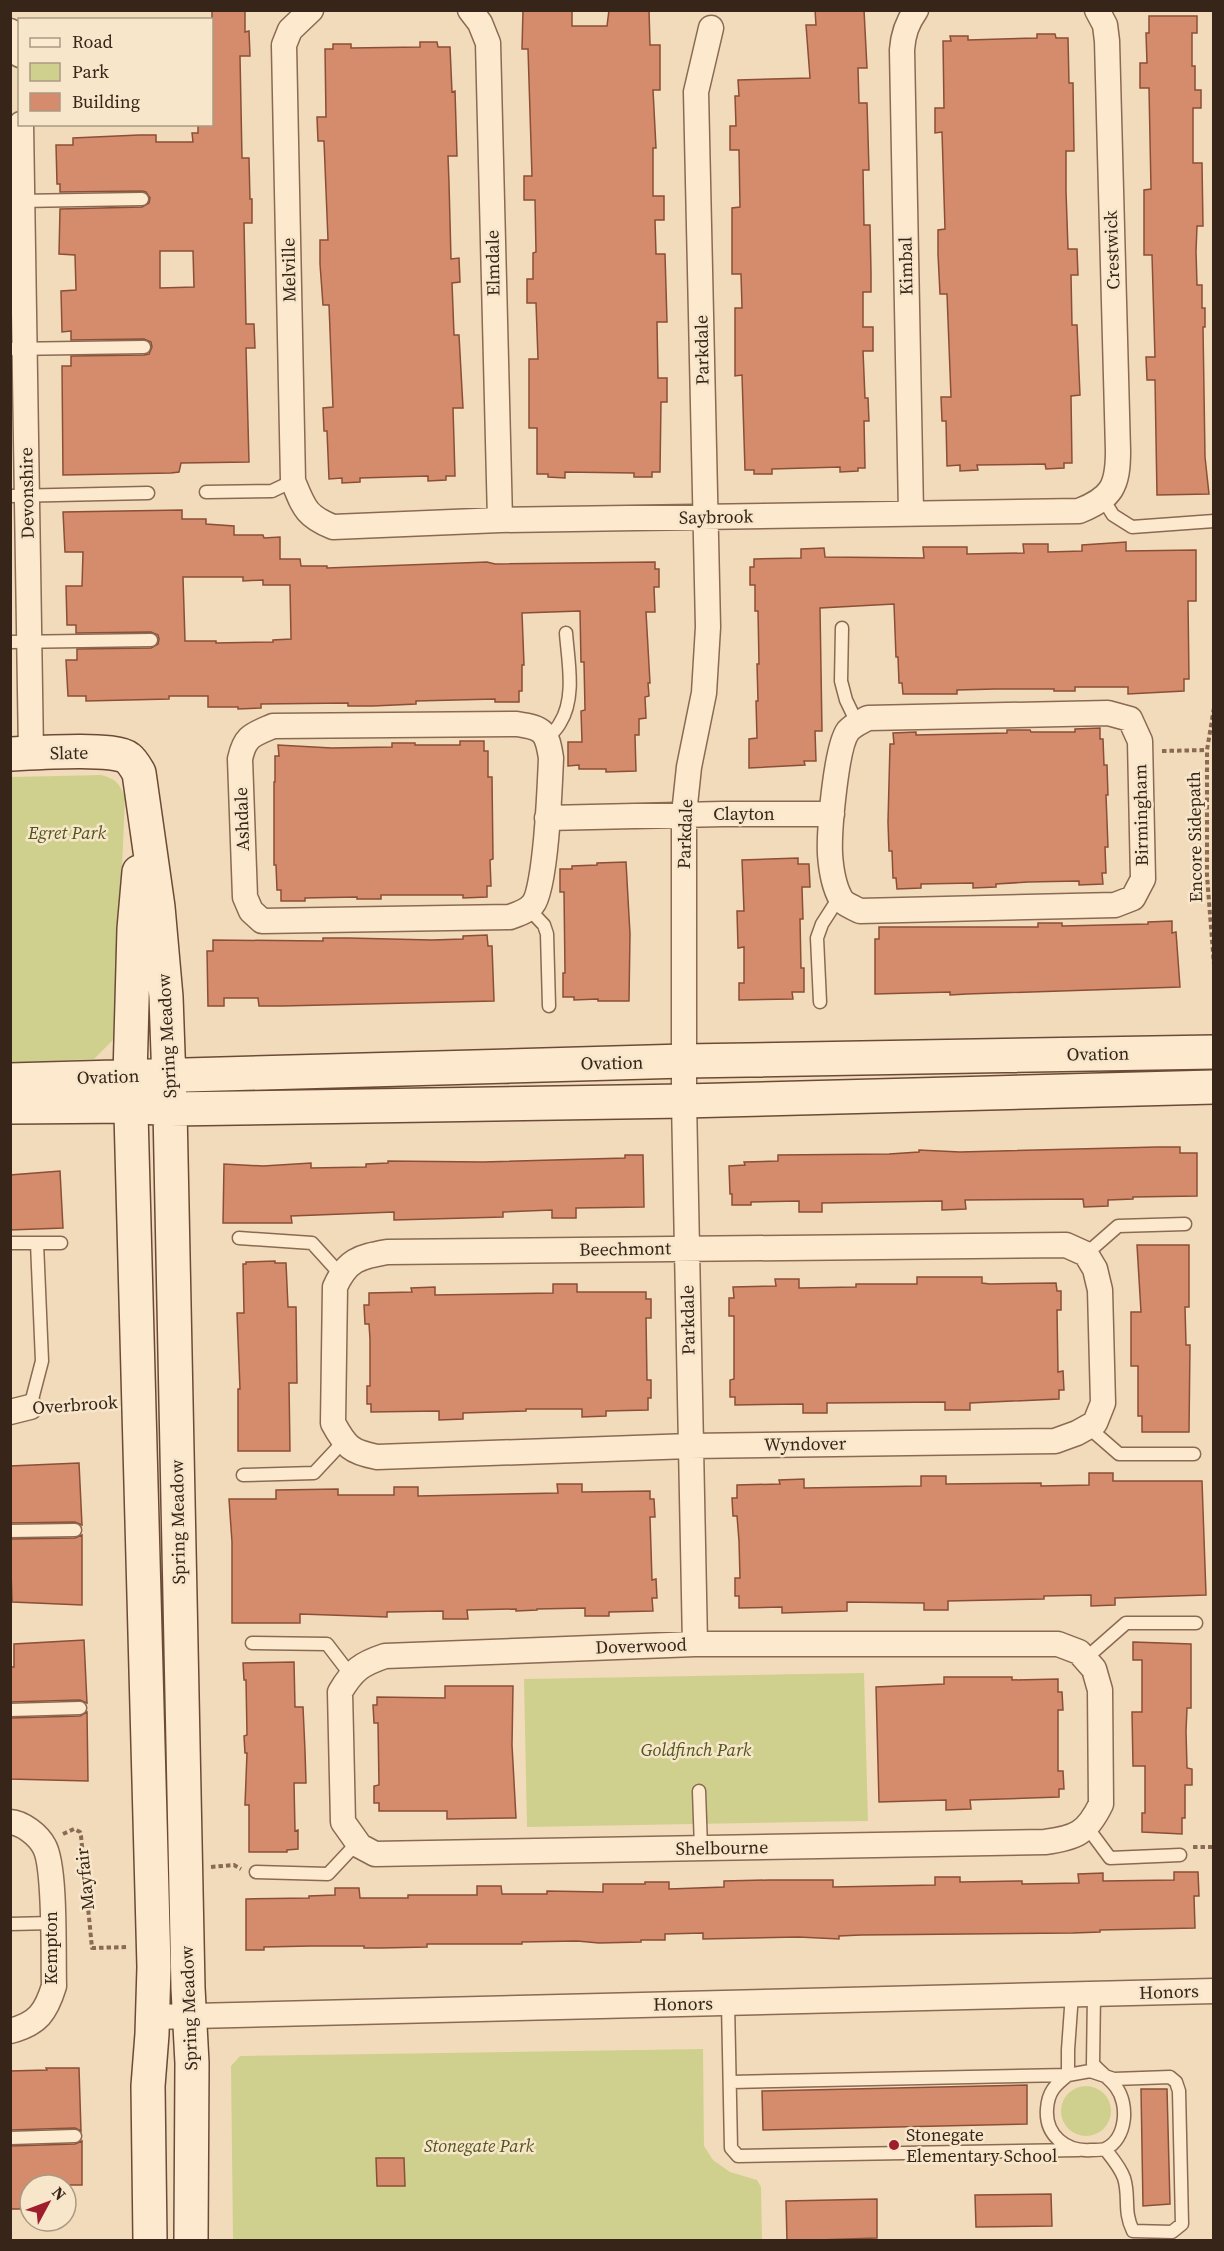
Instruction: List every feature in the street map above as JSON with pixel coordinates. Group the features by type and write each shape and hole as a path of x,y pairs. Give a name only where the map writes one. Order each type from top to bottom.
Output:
{"street":[{"name":"Elmdale","path":"470,10 480,22 488,43 500,520"},
{"name":"Crestwick","path":"1097,10 1105,25 1107,40 1118,452 1118,472 1107,495"},
{"name":"Melville","path":"306,15 290,30 284,45 293,482 302,503 315,520"},
{"name":"Kimbal","path":"911,512 902,50 903,38 912,16"},
{"name":"Parkdale","path":"695,1644 684,1101 684,814 689,767 697,732 707,661 696,92 711,28"},
{"path":"10,32 15,36 18,50"},
{"name":"Devonshire","path":"21,126 17,201 21,753"},
{"name":"Saybrook","path":"315,520 333,527 500,520 1079,511 1097,504 1107,495"},
{"name":"Birmingham","path":"840,896 842,901 860,911 1114,905 1133,898 1143,879 1140,741 1130,719 1108,713 868,718 857,723"},
{"path":"840,896 833,880 830,853 832,814 843,741 849,730 857,723"},
{"name":"Ashdale","path":"528,908 510,917 262,921 251,911 245,897 240,759 244,743 257,733 273,726 518,724 535,727 548,738"},
{"path":"528,908 534,903 541,883 551,758 548,738"},
{"name":"Slate","path":"21,753 102,752 117,753 128,757"},
{"name":"Spring Meadow","path":"128,757 139,774 145,804 166,997 192,2063 191,2241"},
{"name":"Spring Meadow","path":"145,804 134,929 131,1091 153,1946 148,2086 150,2241"},
{"name":"Clayton","path":"547,818 684,814 832,814"},
{"name":"Ovation","path":"10,1107 131,1091 169,1074 684,1061 1214,1052"},
{"name":"Ovation","path":"10,1080 131,1091 170,1109 684,1101 1214,1087"},
{"name":"Beechmont","path":"341,1275 361,1256 387,1252 1066,1245 1091,1261"},
{"path":"1088,1427 1095,1423 1103,1403 1100,1290 1091,1261"},
{"path":"341,1275 335,1287 333,1423 350,1447"},
{"name":"Wyndover","path":"350,1447 377,1456 690,1446 1055,1441 1088,1427"},
{"name":"Doverwood","path":"350,1674 369,1661 385,1656 695,1644 1058,1644 1079,1652 1089,1664"},
{"path":"1087,1827 1101,1804 1100,1690 1089,1664"},
{"path":"350,1674 340,1692 343,1822 354,1840"},
{"path":"10,1822 15,1822 31,1831 44,1845"},
{"name":"Shelbourne","path":"354,1840 375,1854 1045,1842 1065,1840 1079,1834 1087,1827"},
{"name":"Kempton","path":"10,2031 24,2027 39,2017 49,2005 54,1986 50,1864 44,1845"},
{"name":"Honors","path":"152,2017 1214,1991"}],"lane":[{"path":"17,201 142,199"},
{"path":"18,349 144,347"},
{"path":"206,492 272,491 293,482"},
{"path":"19,496 148,493"},
{"path":"1107,495 1113,515 1132,527 1214,521"},
{"path":"842,628 841,681 846,700 857,723"},
{"path":"548,738 560,723 567,707 569,688 566,633"},
{"path":"20,642 151,640"},
{"path":"820,1002 818,938 822,924 840,896"},
{"path":"528,908 544,925 547,934 549,1006"},
{"path":"1091,1261 1118,1226 1185,1224"},
{"path":"240,1238 312,1243 341,1275"},
{"path":"10,1243 62,1243"},
{"path":"20,1410 42,1361 37,1243"},
{"path":"1088,1427 1119,1454 1194,1454"},
{"path":"243,1475 314,1473 350,1447"},
{"path":"10,1531 75,1530"},
{"path":"1089,1664 1126,1623 1196,1623"},
{"path":"252,1643 327,1644 350,1674"},
{"path":"10,1710 80,1708"},
{"path":"699,1791 701,1848"},
{"path":"1087,1827 1110,1858 1180,1855"},
{"path":"256,1872 328,1874 354,1840"},
{"path":"10,1924 52,1923"},
{"path":"728,2003 731,2148 738,2156 1105,2149 1117,2139 1124,2123 1124,2112 1116,2087 1093,2064 1083,1994"},
{"path":"1068,2075 1068,2050 1083,1994"},
{"path":"731,2082 1068,2075 1090,2071 1114,2079 1170,2077 1176,2082 1179,2091 1182,2224 1172,2232 1133,2231 1127,2219 1124,2179 1117,2164 1105,2149"},
{"path":"1068,2075 1049,2093 1048,2125 1055,2137 1079,2150"},
{"path":"10,2138 75,2136"}],"path":[{"name":"Encore Sidepath","path":"1214,708 1207,750 1207,876 1214,965"},
{"path":"1140,751 1207,750"},
{"name":"Overbrook","path":"20,1410 139,1401"},
{"name":"Mayfair","path":"44,1845 74,1828 80,1832 92,1948 153,1946"},
{"path":"186,1868 234,1865 256,1872"}],"green space":[{"name":"Egret Park","path":"101,775 116,782 125,797 115,1038 94,1059 11,1063 10,777"},
{"name":"Goldfinch Park","path":"864,1673 868,1821 527,1827 524,1679"},
{"name":"Stonegate Park","path":"703,2049 704,2146 713,2160 730,2172 757,2180 761,2187 762,2240 233,2240 231,2066 240,2056"},
{"path":"1081,2086 1091,2086 1104,2093 1111,2106 1111,2116 1104,2129 1091,2136 1081,2136 1072,2132 1065,2125 1061,2116 1061,2106 1065,2097 1072,2090"}],"building":[{"path":"212,10 245,10 245,32 249,31 250,56 240,56 242,158 249,158 250,199 252,199 252,223 244,223 246,324 254,324 255,348 246,348 249,462 181,463 179,472 171,473 63,475 62,366 71,366 71,356 144,355 149,354 152,347 151,342 144,339 71,340 71,331 62,332 61,291 76,290 75,255 59,254 60,209 142,207 149,203 150,198 146,192 142,191 60,192 60,184 57,184 56,145 73,145 73,138 139,135 156,135 156,142 193,142 192,133 198,133 198,126 213,126","holes":["160,251 193,251 194,287 160,288"]},
{"path":"523,10 572,10 572,26 607,26 609,10 649,10 650,45 660,45 660,90 653,90 656,148 653,148 653,196 664,196 664,220 655,220 656,254 665,254 667,322 657,322 658,378 667,378 667,402 661,402 660,472 652,472 652,477 634,477 634,473 565,472 565,478 537,474 537,428 529,428 529,359 538,359 536,303 527,303 527,279 533,279 533,253 536,252 535,200 524,200 524,176 532,176 528,49 522,49"},
{"path":"815,10 864,10 867,68 858,68 859,103 867,103 869,170 863,170 864,225 870,225 871,292 863,292 863,327 873,327 873,351 863,351 865,398 868,398 869,421 864,421 865,468 858,468 858,471 840,472 840,467 772,469 772,474 754,474 754,470 745,470 742,375 735,376 735,308 742,308 741,274 732,274 732,208 740,207 739,150 730,150 730,126 736,126 735,96 739,96 738,80 810,78 806,25 816,25"},
{"path":"1149,16 1197,16 1197,33 1192,33 1192,66 1195,66 1195,90 1201,90 1201,108 1193,108 1193,163 1202,163 1203,226 1197,226 1196,251 1197,285 1202,285 1202,308 1205,308 1205,327 1203,327 1205,457 1209,494 1157,495 1155,380 1147,380 1146,357 1155,357 1152,255 1144,255 1144,190 1151,189 1149,88 1140,88 1140,63 1147,63 1146,33 1149,33"},
{"path":"1037,34 1055,34 1056,38 1068,38 1069,83 1073,83 1074,151 1066,151 1066,191 1068,249 1077,249 1078,275 1071,275 1072,325 1077,325 1080,395 1071,396 1072,463 1064,463 1064,468 1046,469 1045,464 977,465 978,470 960,471 960,465 947,466 946,421 942,421 941,397 951,397 947,294 940,294 938,254 938,230 945,229 942,132 935,133 935,108 944,108 943,41 951,41 950,36 968,36 968,40 1037,38"},
{"path":"420,42 437,42 438,47 450,47 452,92 455,91 457,156 448,156 451,259 459,258 460,282 452,283 454,335 459,335 463,408 453,408 455,476 446,476 446,480 428,481 428,476 360,478 360,482 342,483 342,478 329,479 327,431 324,431 323,408 333,407 329,305 323,305 320,264 320,240 328,240 324,141 318,141 317,117 326,117 325,49 333,49 333,44 351,44 351,48 420,47"},
{"path":"182,510 182,519 206,519 206,524 234,526 234,535 280,537 280,559 300,559 301,566 327,566 327,568 487,562 495,564 655,562 655,569 659,569 659,587 654,587 655,612 646,612 650,683 648,683 649,696 645,697 646,718 639,719 639,735 635,735 636,771 606,772 606,769 579,769 579,765 568,766 568,742 582,742 581,711 585,710 580,611 522,613 524,665 522,665 522,691 519,691 519,702 495,702 495,699 416,701 416,704 373,706 348,706 348,703 261,704 261,708 238,709 238,707 208,707 208,696 86,701 86,696 68,696 66,660 77,660 77,649 151,648 158,644 159,639 158,635 151,632 76,633 76,625 67,625 66,586 82,586 83,552 65,552 63,512","holes":["183,577 243,577 243,581 263,580 263,585 290,585 291,639 273,640 273,642 185,641"]},
{"path":"1126,542 1126,551 1196,550 1196,601 1188,601 1189,679 1184,679 1184,691 1128,694 1128,687 1075,687 1075,691 995,689 957,690 957,694 903,694 902,683 899,683 898,657 896,657 894,604 820,608 822,731 815,731 816,761 804,761 805,765 749,768 749,739 757,738 757,664 759,664 758,611 755,611 755,585 750,585 750,567 754,567 754,559 801,558 801,549 824,548 825,557 924,558 923,547 967,547 967,554 1024,553 1023,544 1048,544 1048,552 1082,551 1082,545"},
{"path":"1100,728 1100,739 1103,739 1104,765 1107,765 1108,795 1106,795 1108,847 1105,847 1106,873 1102,873 1103,884 1079,885 1079,881 1028,882 973,888 973,883 921,884 921,888 897,889 896,878 893,878 892,851 889,851 888,822 890,744 894,744 893,733 916,732 916,735 1007,733 1007,730 1075,732 1075,729"},
{"path":"460,741 484,741 484,751 488,751 488,777 492,777 493,859 490,860 491,886 487,886 487,897 381,895 381,899 305,898 305,901 281,901 281,890 277,890 276,865 274,865 274,782 275,756 279,756 278,745 332,748 392,747 392,743 460,745"},
{"path":"798,858 798,864 809,864 810,887 802,887 803,919 800,919 804,992 792,992 793,999 739,1000 739,983 744,983 744,947 738,948 737,911 744,911 742,860"},
{"path":"626,862 630,934 629,1001 574,1000 574,997 563,997 564,892 560,892 560,869 597,865 597,863"},
{"path":"1172,921 1172,933 1176,932 1180,987 950,995 950,992 875,994 875,939 879,939 879,927 1038,927 1038,923 1062,923 1062,926 1148,924 1148,922"},
{"path":"487,935 488,946 492,946 494,1001 259,1006 258,998 224,998 224,1006 208,1006 207,951 213,951 213,940 323,941 323,938 348,938 432,940 463,939 463,936"},
{"path":"1180,1147 1180,1153 1197,1153 1197,1196 1133,1197 1133,1199 1108,1200 1108,1206 1084,1207 1083,1199 965,1200 966,1209 942,1210 942,1201 822,1203 822,1212 799,1212 799,1201 751,1202 751,1205 732,1205 732,1194 730,1194 729,1166 745,1165 744,1162 778,1161 778,1155 889,1154 919,1152 919,1150 960,1152"},
{"path":"625,1155 643,1155 644,1207 576,1208 576,1218 552,1218 552,1210 503,1212 503,1217 394,1220 394,1212 291,1216 292,1223 223,1223 224,1164 263,1166 311,1163 311,1168 366,1167 366,1164 388,1163 388,1161 483,1162 625,1158"},
{"path":"60,1171 63,1228 10,1230 10,1175"},
{"path":"1137,1245 1189,1245 1189,1307 1185,1307 1186,1345 1190,1345 1189,1432 1142,1432 1142,1416 1138,1416 1138,1366 1131,1366 1131,1312 1141,1312"},
{"path":"275,1261 275,1263 286,1263 288,1307 296,1307 297,1383 289,1383 290,1451 238,1451 238,1389 240,1389 237,1313 244,1313 243,1264"},
{"path":"917,1277 982,1277 982,1283 990,1284 1056,1283 1057,1291 1061,1291 1061,1310 1057,1310 1058,1372 1063,1371 1064,1390 1059,1390 1059,1399 970,1403 970,1410 945,1410 945,1402 827,1403 827,1413 803,1413 803,1404 735,1405 735,1397 730,1397 730,1380 734,1379 734,1316 729,1316 729,1298 734,1298 733,1287 776,1286 775,1279 799,1279 799,1288 856,1287 856,1284 917,1284"},
{"path":"553,1284 577,1284 577,1292 646,1292 646,1299 651,1299 651,1318 646,1318 647,1380 651,1380 648,1410 606,1411 606,1416 582,1417 582,1409 526,1409 526,1411 463,1413 463,1419 439,1420 439,1411 371,1412 371,1404 367,1404 367,1386 370,1386 370,1339 369,1324 365,1324 364,1305 369,1305 369,1293 412,1292 411,1288 435,1287 435,1295 553,1293"},
{"path":"79,1463 82,1525 75,1522 10,1523 10,1466"},
{"path":"1089,1473 1113,1473 1113,1481 1202,1481 1206,1595 1115,1598 1115,1605 1091,1606 1091,1595 1044,1596 1044,1599 948,1601 948,1610 924,1610 924,1603 847,1602 847,1611 782,1613 782,1607 739,1608 739,1596 735,1596 735,1578 740,1578 739,1541 737,1516 733,1516 732,1498 737,1498 737,1485 780,1484 779,1480 804,1479 804,1488 921,1486 921,1476 946,1476 946,1484 1089,1485"},
{"path":"557,1484 582,1484 582,1492 650,1491 650,1499 654,1499 655,1517 650,1517 652,1580 656,1579 657,1598 652,1598 653,1611 609,1612 609,1616 585,1616 585,1608 516,1611 516,1609 467,1610 468,1619 443,1619 443,1611 387,1612 387,1617 300,1614 300,1623 232,1623 232,1542 229,1499 276,1499 276,1490 338,1489 338,1495 394,1495 394,1487 418,1487 418,1496 558,1493"},
{"path":"82,1535 82,1605 12,1602 10,1539 75,1538"},
{"path":"84,1640 87,1703 80,1700 10,1702 10,1667 14,1667 14,1644"},
{"path":"1133,1642 1191,1644 1191,1708 1187,1708 1186,1731 1187,1768 1192,1769 1192,1785 1185,1785 1185,1818 1182,1818 1182,1834 1142,1832 1142,1813 1145,1813 1145,1766 1133,1766 1132,1712 1142,1712 1142,1660 1133,1660"},
{"path":"294,1662 295,1707 303,1707 306,1783 294,1783 295,1831 298,1830 298,1849 287,1850 287,1852 249,1852 249,1805 245,1805 247,1753 245,1753 244,1736 247,1735 246,1680 244,1680 243,1663"},
{"path":"944,1677 1012,1677 1012,1680 1058,1679 1058,1692 1062,1692 1063,1710 1058,1710 1058,1771 1063,1771 1064,1789 1059,1789 1059,1797 970,1800 971,1809 946,1810 946,1800 879,1802 876,1687 944,1684"},
{"path":"445,1686 513,1686 512,1745 516,1818 447,1819 447,1811 379,1811 379,1803 374,1803 374,1786 379,1785 378,1723 374,1723 373,1705 377,1705 377,1697 445,1698"},
{"path":"87,1712 88,1781 10,1779 10,1718 80,1716"},
{"path":"1174,1872 1198,1872 1199,1896 1194,1896 1195,1928 1100,1930 1100,1932 1073,1933 861,1935 839,1936 839,1939 798,1937 703,1939 703,1933 665,1934 665,1940 641,1940 641,1942 427,1944 427,1947 381,1948 310,1946 264,1947 264,1950 246,1950 246,1899 309,1898 309,1896 335,1895 335,1888 359,1888 360,1898 408,1898 408,1895 477,1895 477,1886 501,1886 502,1894 547,1894 547,1891 603,1892 603,1884 645,1884 645,1882 669,1882 669,1889 724,1887 724,1881 769,1880 833,1880 833,1887 935,1885 935,1877 960,1877 960,1882 1079,1883 1078,1874 1103,1873 1103,1881 1174,1880"},
{"path":"46,2068 79,2068 81,2131 75,2128 10,2130 10,2071 47,2070"},
{"path":"1027,2085 1027,2124 763,2130 762,2091"},
{"path":"1141,2089 1167,2089 1170,2204 1143,2206"},
{"path":"82,2141 82,2185 78,2185 78,2173 18,2173 18,2209 11,2209 10,2146 75,2144"},
{"path":"376,2158 404,2158 405,2186 377,2186"},
{"path":"1051,2194 1052,2226 976,2227 975,2195"},
{"path":"877,2199 877,2238 787,2241 786,2201"}],"place":[{"name":"Stonegate Elementary School","path":"894,2145"}]}
